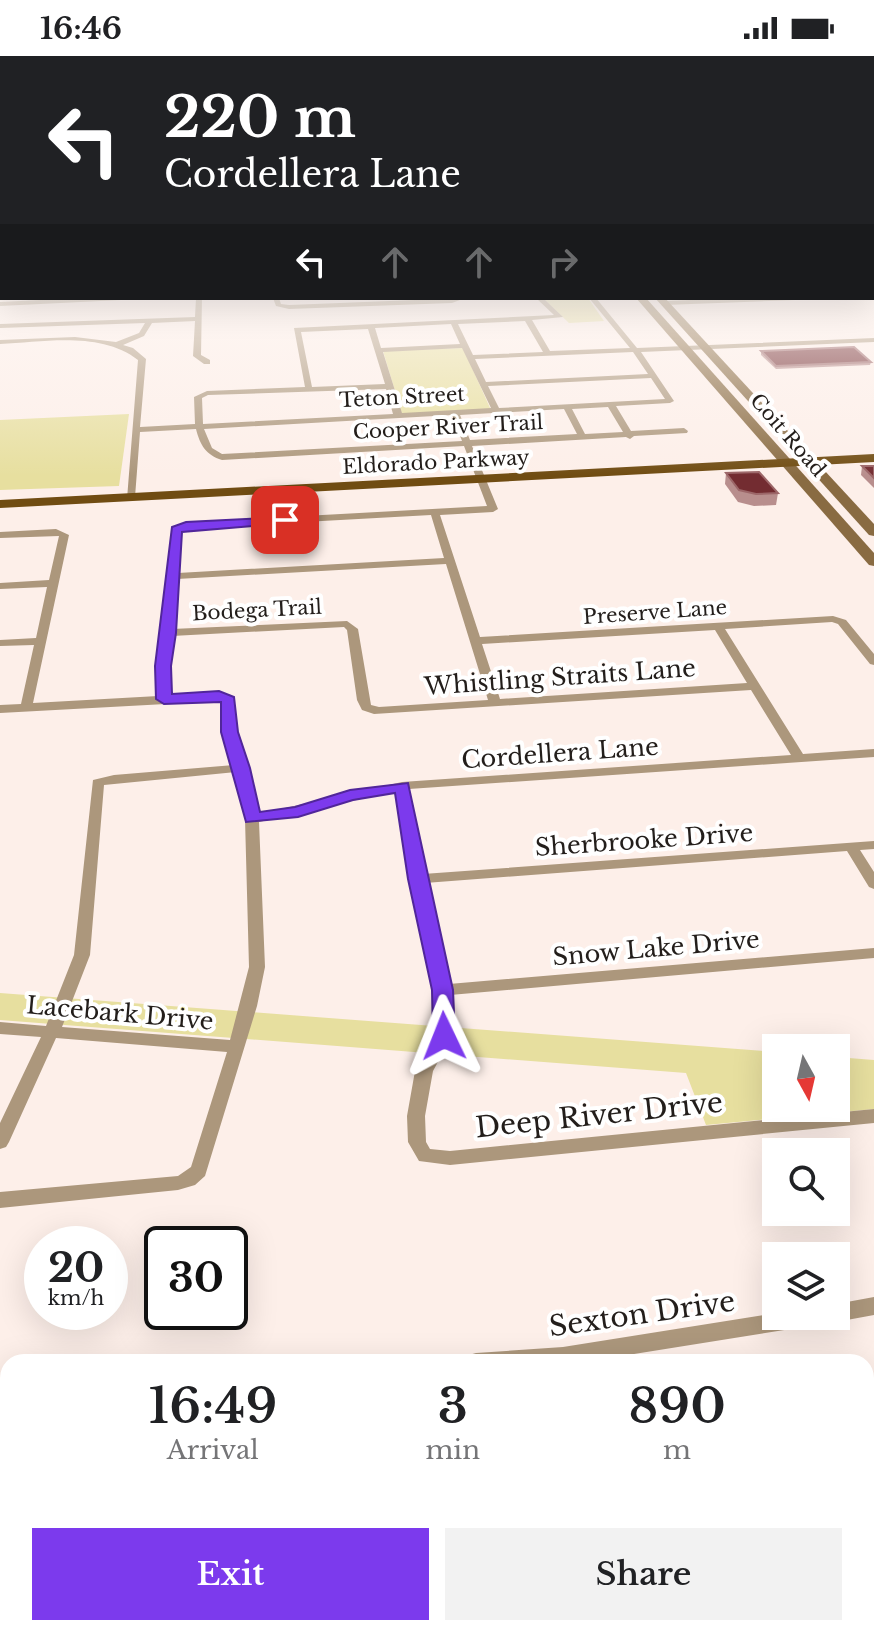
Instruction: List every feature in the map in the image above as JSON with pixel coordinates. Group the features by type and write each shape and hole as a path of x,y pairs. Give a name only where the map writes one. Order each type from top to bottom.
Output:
{"main road":[{"name":"Coit Road","path":"669,329 874,562"},
{"name":"Coit Road","path":"687,329 873,531"},
{"name":"Eldorado Parkway","path":"805,457 874,450"},
{"name":"Eldorado Parkway","path":"0,495 130,493 781,458 874,458"},
{"name":"Eldorado Parkway","path":"0,504 130,493"},
{"path":"846,531 873,531"}],"street":[{"path":"104,343 128,333 131,329"},
{"path":"115,345 142,334 147,329"},
{"path":"198,329 197,356 207,362"},
{"path":"309,389 297,330 321,329"},
{"path":"372,329 398,415"},
{"path":"457,329 496,411"},
{"path":"533,329 548,354"},
{"path":"617,329 654,376"},
{"path":"0,342 72,340 115,345 136,353 143,365 130,493"},
{"path":"471,357 874,340"},
{"path":"379,350 465,346"},
{"path":"483,384 654,376"},
{"name":"Teton Street","path":"136,430 670,401 654,376"},
{"path":"200,426 196,410 201,395 390,386"},
{"path":"611,405 630,436"},
{"path":"567,407 583,438"},
{"path":"164,699 163,666 169,633 175,531 179,528 493,509 455,413"},
{"name":"Cooper River Trail","path":"200,426 208,451 214,456 684,431"},
{"path":"435,513 495,703"},
{"path":"0,535 62,533 64,536 26,707"},
{"path":"172,576 451,561"},
{"path":"0,586 54,583"},
{"name":"Preserve Lane","path":"475,641 837,619 874,662"},
{"name":"Bodega Trail","path":"169,633 347,624 352,629 363,700 368,708"},
{"path":"718,626 800,759"},
{"path":"0,643 41,641"},
{"name":"Whistling Straits Lane","path":"368,708 378,711 755,686"},
{"path":"0,709 222,696 229,702 230,732 242,768 252,819 257,967 237,1047 199,1171 178,1183 0,1200"},
{"name":"Cordellera Lane","path":"252,819 298,812 350,795 402,786 874,753"},
{"path":"0,1142 51,1032 82,955 100,781 242,768"},
{"path":"402,786 417,879 442,990"},
{"name":"Sherbrooke Drive","path":"417,879 874,845"},
{"path":"851,847 874,884"},
{"name":"Snow Lake Drive","path":"442,990 874,953"},
{"name":"Deep River Drive","path":"442,990 444,1036 424,1071 416,1116 417,1142 425,1156 450,1158 874,1116"},
{"name":"Lacebark Drive","path":"0,1028 237,1047"},
{"path":"850,1310 874,1306"},
{"name":"Sexton Drive","path":"576,1354 762,1325"}],"shaded area":[{"path":"463,348 491,410 402,414 383,351"},
{"path":"129,414 119,486 0,490 0,420"},
{"path":"0,993 762,1051 762,1120 706,1125 686,1073 0,1020"},
{"path":"850,1058 874,1060 874,1109 850,1111"}],"building":[{"path":"854,347 871,362 776,366 761,351"},
{"path":"862,466 874,466 874,478"},
{"path":"759,472 778,493 756,494 739,490 726,473"}],"route":[{"path":"285,520 186,526 176,530 169,633 163,666 164,699 219,696 228,700 230,732 242,768 252,819 298,812 350,795 402,786 417,879 442,990 444,1036"}]}
